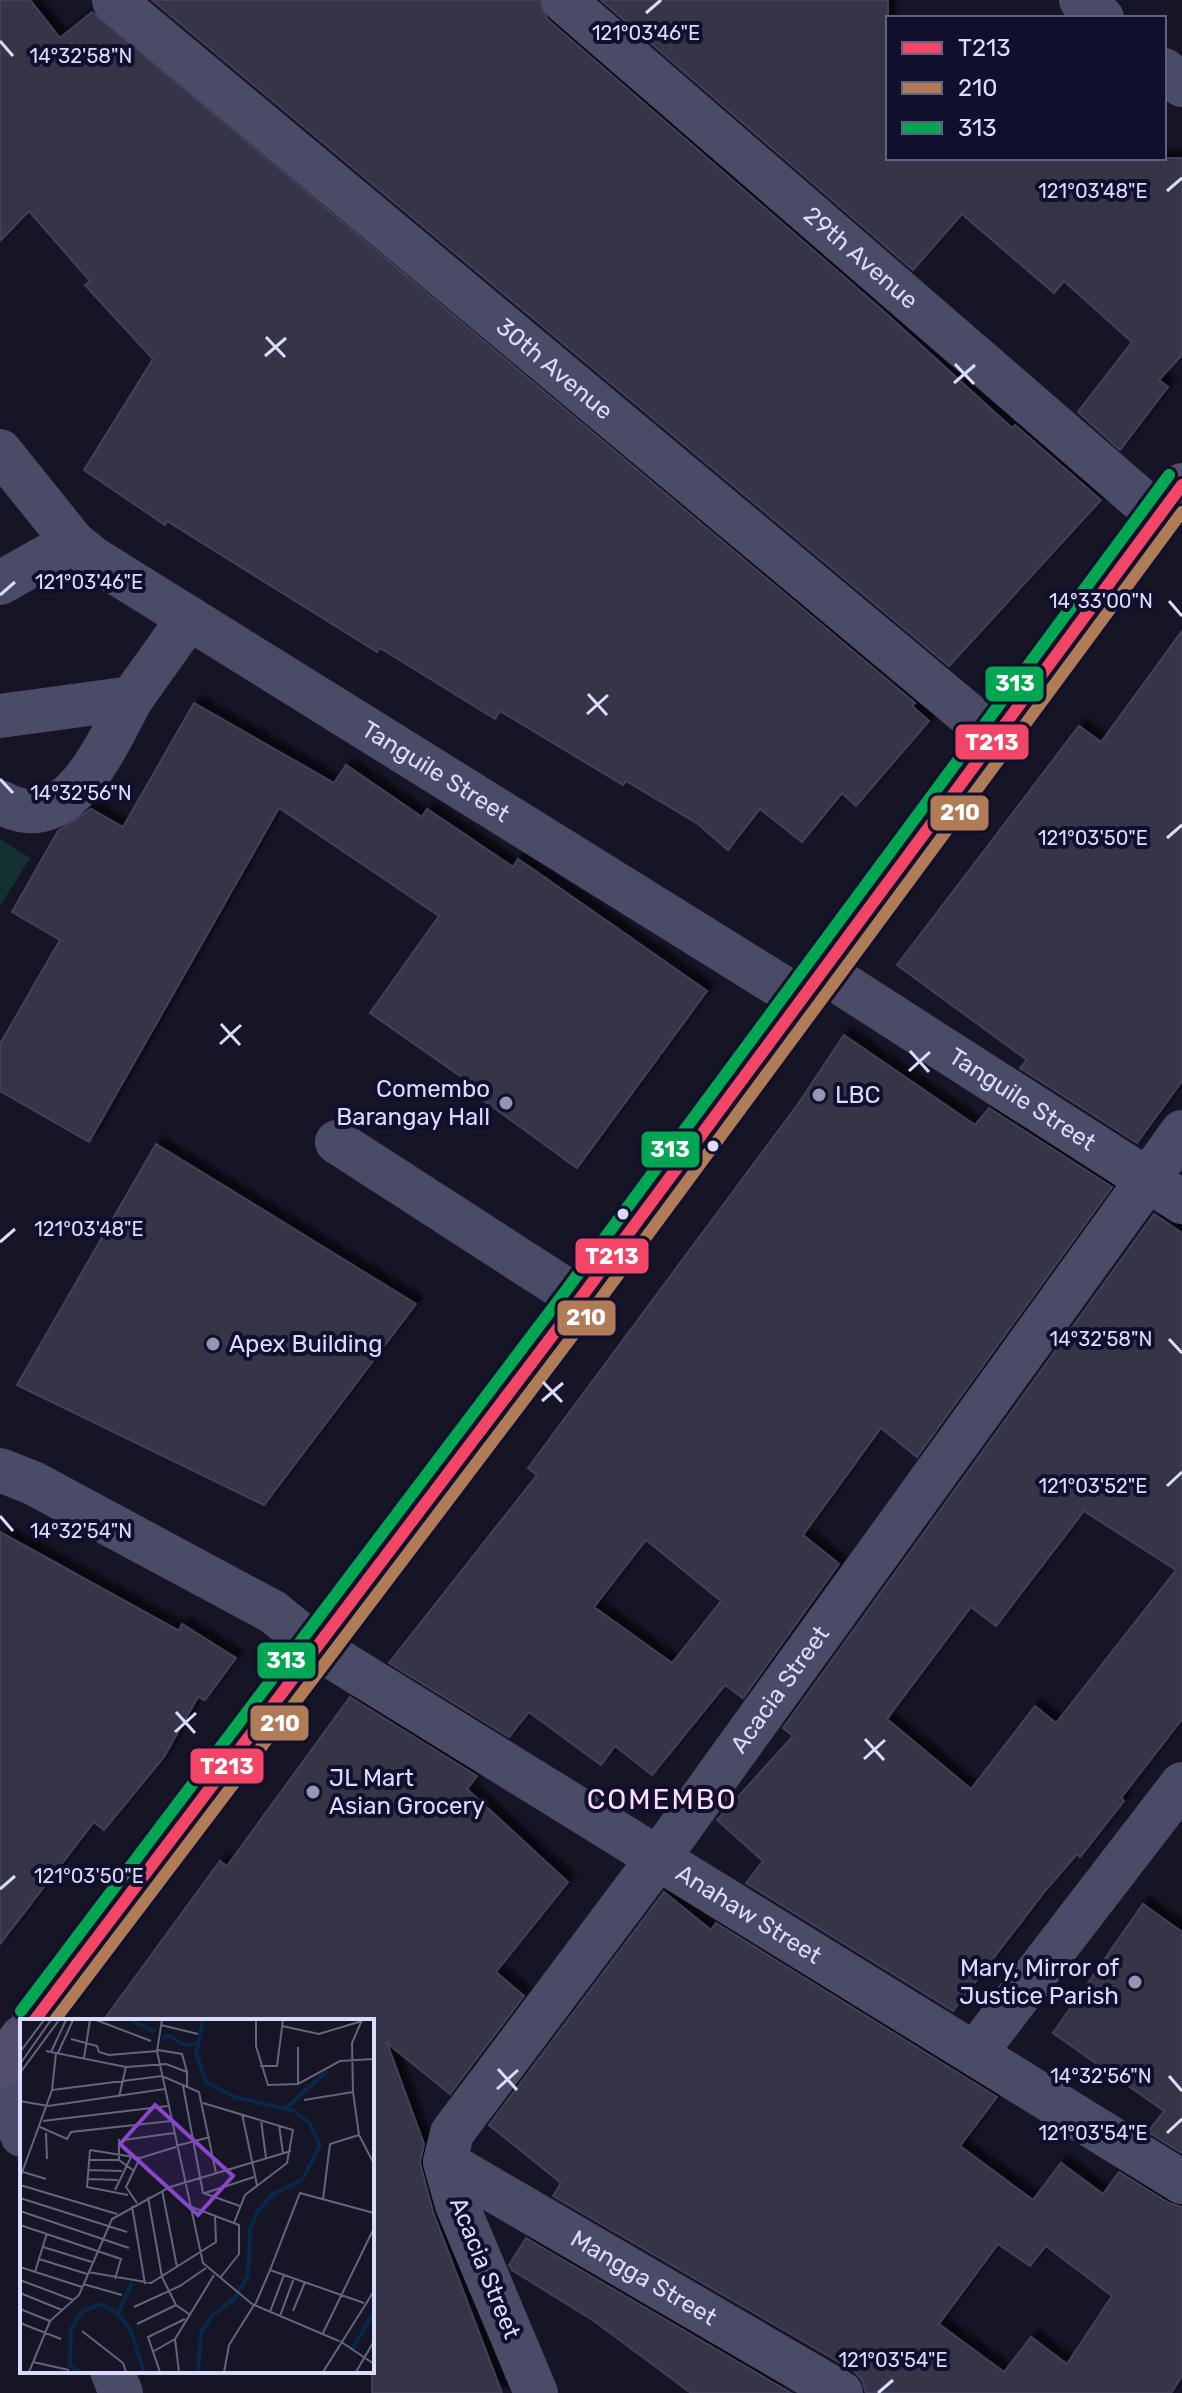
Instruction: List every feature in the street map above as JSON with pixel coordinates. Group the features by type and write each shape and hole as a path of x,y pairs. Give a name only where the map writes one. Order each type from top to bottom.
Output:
{"main road":[{"path":"36,2019 580,1299 1171,501"},
{"path":"0,2067 20,2040"}],"street":[{"name":"29th Avenue","path":"563,0 1171,501"},
{"path":"1081,0 1100,16"},
{"name":"30th Avenue","path":"114,1 995,737"},
{"path":"1166,72 1182,85"},
{"name":"Tanguile Street","path":"0,451 73,542 189,618 812,985 1146,1176 1182,1202"},
{"path":"0,583 73,542"},
{"path":"0,802 23,813 42,813 64,800 87,777 132,698 189,618"},
{"path":"0,716 132,698"},
{"name":"Acacia Street","path":"536,2393 457,2205 445,2162 452,2133 659,1857 1146,1176 1182,1132"},
{"path":"337,1142 580,1299"},
{"name":"Anahaw Street","path":"0,1470 33,1483 273,1612 316,1647 1182,2182"},
{"path":"975,2053 1182,1784"},
{"path":"0,2077 20,2130"},
{"name":"Mangga Street","path":"445,2162 841,2393"},
{"path":"113,2373 121,2393"}],"green space":[{"path":"0,839 30,858 0,906"}],"building":[{"path":"0,0 30,0 60,38 92,12 915,703 912,706 929,721 856,806 842,793 802,842 760,809 728,850 698,824 626,781 623,785 500,711 495,719 380,648 377,652 167,521 165,525 84,470 153,359 85,285 90,281 29,211 0,241"},
{"path":"152,0 539,0 547,19 880,308 1012,428 1015,425 1101,500 949,666"},
{"path":"601,0 888,0 886,160 1182,158 1182,355 1159,380 1168,387 1120,450 1078,412 1132,342 1064,281 1054,293 962,214 913,270"},
{"path":"1182,631 1182,1081 1137,1143 1020,1068 1027,1060 897,965 1079,726 1101,742"},
{"path":"194,703 334,783 346,765 422,817 427,809 513,867 518,859 707,991 577,1168 479,1097 483,1092 370,1013 439,916 279,808 89,1142 0,1091 0,1044 60,940 12,912 58,831 91,809 123,827"},
{"path":"844,1035 975,1125 989,1108 1112,1187 917,1457 881,1428 803,1535 839,1564 743,1698 725,1685 652,1775 615,1746 601,1765 529,1712 509,1737 389,1663 537,1475 528,1468 798,1104","holes":["646,1540 721,1601 672,1663 594,1607"]},
{"name":"Apex Building","path":"156,1144 416,1304 264,1505 17,1385"},
{"path":"1154,1214 1182,1233 1182,1719 1121,1798 1124,1801 1080,1857 1077,1854 1045,1891 953,2011 746,1883 763,1861 717,1820 793,1736 783,1728","holes":["1084,1511 1176,1570 1056,1723 1035,1706 971,1789 887,1719 971,1607 996,1626"]},
{"path":"0,1532 179,1631 182,1624 236,1658 205,1700 198,1697 164,1757 104,1830 94,1822 0,1944"},
{"path":"350,1697 477,1776 467,1789 568,1882 496,1972 524,1996 450,2094 387,2043 424,2144 420,2163 433,2212 502,2393 372,2393 374,2019 104,2019 220,1861 227,1866"},
{"path":"664,1892 711,1930 716,1923 997,2097 960,2146 1033,2200 1061,2163 1103,2194 1119,2172 1169,2203 1182,2207 1182,2376 1171,2393 866,2393 862,2380 854,2371 553,2196 561,2183 489,2125","holes":["998,2244 1030,2266 1046,2246 1112,2296 1067,2364 1031,2337 1004,2372 939,2324"]},
{"name":"Mary, Mirror of Justice Parish","path":"1143,1904 1182,1932 1182,2153 1148,2132 1164,2111 1053,2033"},
{"path":"526,2238 791,2393 691,2393 594,2321 512,2270 509,2265"}],"transit line":[{"name":"313","path":"21,2011 567,1289 1169,475"},
{"name":"T213","path":"36,2019 580,1299 1182,485"},
{"name":"210","path":"56,2019 593,1309 1182,512"}],"place":[{"name":"LBC","path":"819,1095"},
{"name":"Comembo Barangay Hall","path":"506,1103"},
{"name":"Apex Building","path":"213,1344"},
{"name":"JL Mart Asian Grocery","path":"313,1792"},
{"name":"Mary, Mirror of Justice Parish","path":"1135,1982"}],"district":[{"name":"COMEMBO","path":"662,1799"}]}
